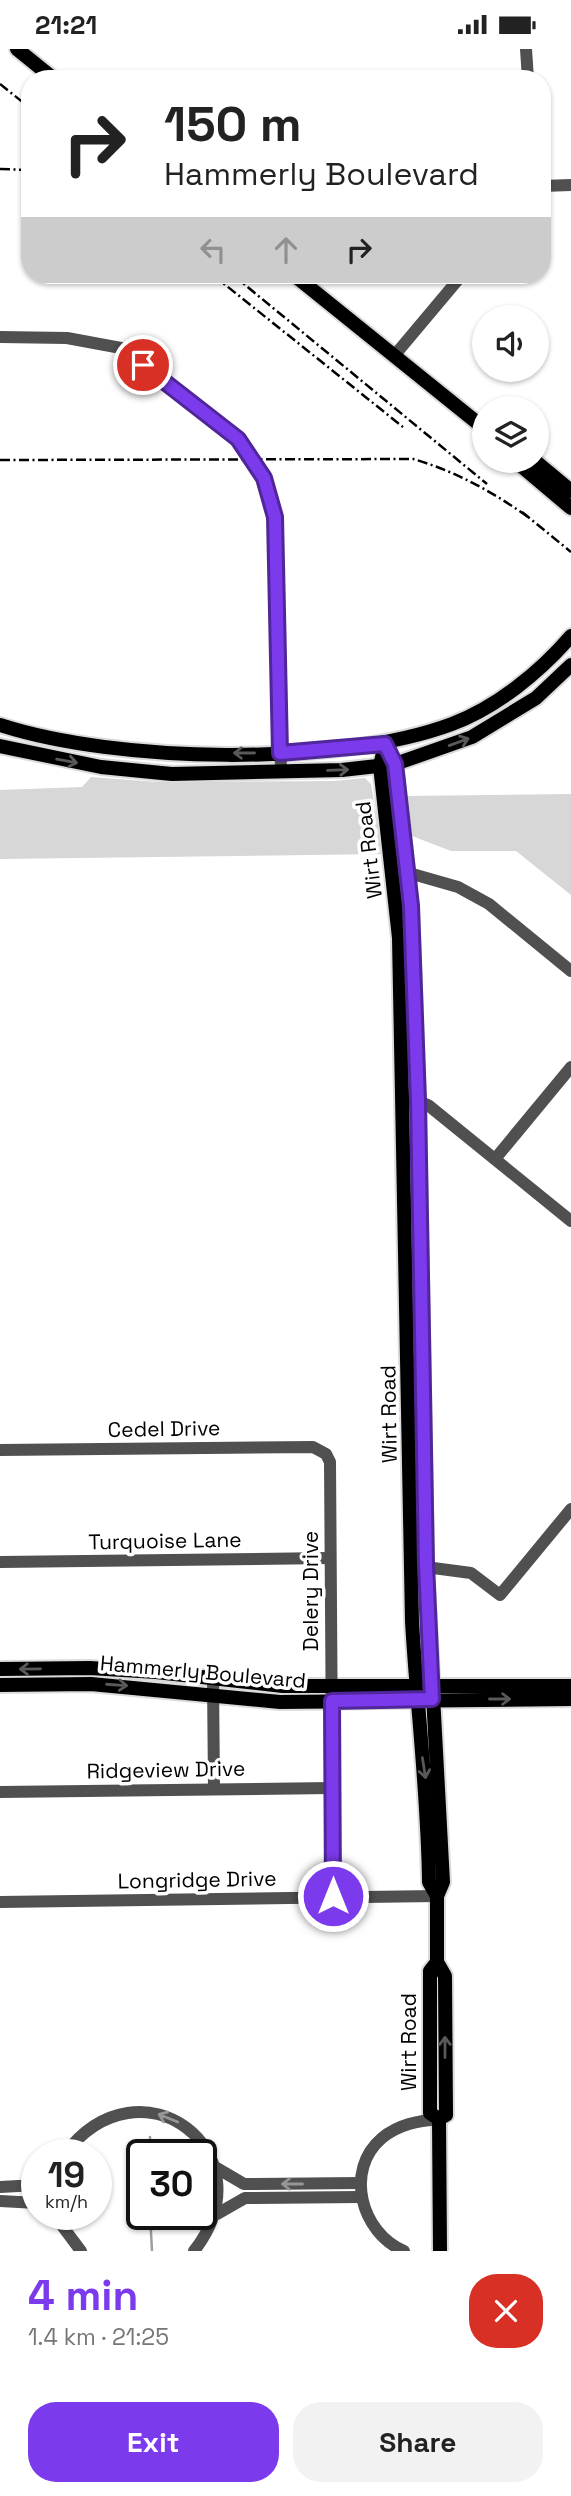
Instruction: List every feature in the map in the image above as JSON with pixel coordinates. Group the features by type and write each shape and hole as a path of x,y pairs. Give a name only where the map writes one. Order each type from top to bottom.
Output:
{"main road":[{"path":"17,49 43,70"},
{"path":"305,284 472,419"},
{"path":"529,473 571,508"},
{"path":"549,473 571,491"},
{"path":"0,725 60,740 173,753 280,753 385,744 455,723 506,694 518,687 571,636"},
{"path":"0,746 101,767 172,774 387,765 472,737 536,698 571,665"},
{"path":"506,694 517,710"},
{"name":"Wirt Road","path":"385,744 397,908 429,1882 437,1896 437,1962 430,1971 430,2113 439,2119 440,2251"},
{"name":"Wirt Road","path":"387,765 409,873 418,1101 419,1565"},
{"name":"Hammerly Boulevard","path":"0,1669 280,1702 332,1694"},
{"name":"Hammerly Boulevard","path":"0,1685 66,1676 156,1672 332,1694 571,1686"},
{"path":"571,1686 571,1699"},
{"name":"Hammerly Boulevard","path":"423,1693 571,1699"}],"street":[{"path":"526,49 527,70"},
{"path":"551,185 571,185"},
{"path":"394,356 454,284"},
{"path":"0,337 67,338 121,348 238,439 252,458 264,478 275,517 281,771"},
{"path":"409,873 457,887 481,899 571,971"},
{"path":"495,1159 571,1067"},
{"path":"403,1100 418,1101 571,1221"},
{"name":"Cedel Drive","path":"0,1450 313,1447 326,1454"},
{"name":"Delery Drive","path":"326,1454 330,1462 333,1896"},
{"path":"419,1565 471,1573 500,1595 571,1509"},
{"name":"Turquoise Lane","path":"0,1562 330,1558"},
{"path":"214,1680 214,1789"},
{"name":"Ridgeview Drive","path":"0,1792 333,1789"},
{"name":"Longridge Drive","path":"0,1902 437,1896"},
{"path":"77,2139 83,2132 111,2116 134,2111 156,2113 178,2122 198,2139"},
{"path":"404,2251 378,2233 361,2197 360,2183 366,2160 383,2137 408,2123 439,2119"},
{"path":"217,2168 244,2184 360,2183"},
{"path":"217,2180 217,2207"},
{"path":"244,2184 245,2198"},
{"path":"0,2187 21,2186"},
{"path":"217,2213 245,2198 361,2197"},
{"path":"0,2201 21,2202"},
{"path":"65,2230 81,2251"},
{"path":"194,2251 210,2230"}],"shaded area":[{"path":"91,777 157,782 334,781 365,778 371,784 383,854 0,859 0,790 82,787"},
{"path":"571,794 571,895 516,851 451,851 412,836 406,796"}],"waterway":[{"path":"151,2230 152,2251"}],"railway":[{"path":"0,84 21,101"},
{"path":"0,169 21,170"},
{"path":"224,284 403,427"},
{"path":"244,284 487,484"},
{"path":"0,460 413,459 473,483 528,517"},
{"path":"522,512 571,552"}],"route":[{"path":"143,365 238,439 264,478 275,517 280,753 385,744 395,764 409,873 418,1101 426,1565 432,1699 332,1701 333,1896"}]}
